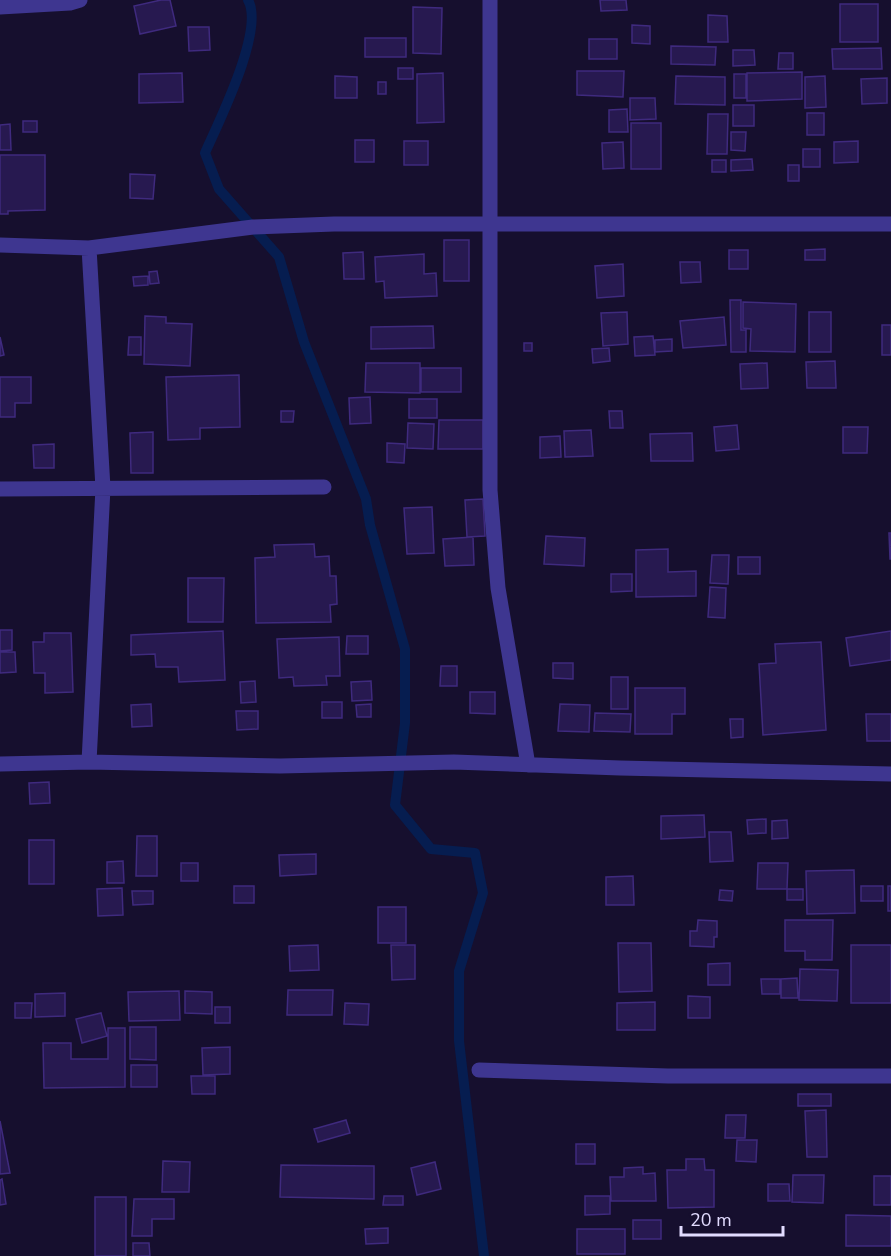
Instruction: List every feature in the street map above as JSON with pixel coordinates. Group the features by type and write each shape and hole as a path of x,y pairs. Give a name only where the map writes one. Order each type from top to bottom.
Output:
{"street":[{"path":"0,7 70,3 80,0"},
{"path":"490,0 490,490 498,588 528,765"},
{"path":"0,245 89,248 253,227 334,224 891,224"},
{"path":"89,248 103,488 89,762"},
{"path":"0,489 324,487"},
{"path":"0,764 89,762 280,766 454,762 891,774"},
{"path":"479,1070 668,1076 891,1077"}],"building":[{"path":"170,0 176,26 140,34 134,6"},
{"path":"600,0 626,0 627,10 601,11"},
{"path":"840,4 878,4 878,42 840,42"},
{"path":"413,7 442,8 441,54 413,53"},
{"path":"708,15 727,16 728,42 708,42"},
{"path":"632,25 650,26 650,44 632,43"},
{"path":"188,27 209,27 210,50 189,51"},
{"path":"365,38 406,38 406,57 365,57"},
{"path":"589,39 617,39 617,59 589,59"},
{"path":"671,46 716,47 715,65 671,64"},
{"path":"881,48 882,69 833,69 832,49"},
{"path":"733,50 754,50 755,65 733,66"},
{"path":"779,53 793,53 793,69 778,69"},
{"path":"398,68 413,68 413,79 398,79"},
{"path":"577,71 624,71 623,97 577,95"},
{"path":"802,72 802,99 747,101 747,73"},
{"path":"182,73 183,102 139,103 139,74"},
{"path":"443,73 444,122 417,123 417,74"},
{"path":"734,74 746,74 746,98 734,98"},
{"path":"335,76 357,77 357,98 335,98"},
{"path":"676,76 725,77 725,105 675,104"},
{"path":"825,76 826,107 805,108 805,77"},
{"path":"887,78 887,103 862,104 861,79"},
{"path":"378,82 386,82 386,94 378,94"},
{"path":"630,98 655,98 656,119 630,120"},
{"path":"733,105 754,105 754,126 733,126"},
{"path":"627,109 628,132 609,132 609,110"},
{"path":"807,113 824,113 824,135 807,135"},
{"path":"708,114 728,114 727,154 707,154"},
{"path":"23,121 37,121 37,132 23,132"},
{"path":"631,123 661,123 661,169 631,169"},
{"path":"10,124 11,150 0,150 0,125"},
{"path":"731,132 746,132 745,151 731,150"},
{"path":"355,140 374,140 374,162 355,162"},
{"path":"404,141 428,141 428,165 404,165"},
{"path":"858,141 858,162 834,163 834,142"},
{"path":"623,142 624,168 603,169 602,143"},
{"path":"803,149 820,149 820,167 803,167"},
{"path":"0,155 45,155 45,210 8,211 8,214 0,214"},
{"path":"752,159 753,170 731,171 731,160"},
{"path":"712,160 726,160 726,172 712,172"},
{"path":"788,165 799,165 799,181 788,181"},
{"path":"130,174 155,175 153,199 130,198"},
{"path":"444,240 469,240 469,281 444,281"},
{"path":"825,249 825,260 805,260 805,250"},
{"path":"729,250 748,250 748,269 729,269"},
{"path":"363,252 364,279 344,279 343,253"},
{"path":"424,254 424,274 436,273 437,296 385,298 384,281 376,282 375,257"},
{"path":"680,262 700,262 701,282 681,283"},
{"path":"623,264 624,296 597,298 595,266"},
{"path":"157,271 159,283 150,284 149,272"},
{"path":"148,276 148,285 134,286 133,277"},
{"path":"730,300 741,300 741,330 746,330 746,352 731,352"},
{"path":"743,302 796,304 795,352 750,351 751,329 743,328"},
{"path":"627,312 628,344 603,346 601,313"},
{"path":"809,312 831,312 831,352 809,352"},
{"path":"145,316 166,317 166,323 192,324 190,366 144,364"},
{"path":"724,317 726,345 683,348 680,321"},
{"path":"882,325 891,325 891,355 882,355"},
{"path":"433,326 434,348 371,349 371,327"},
{"path":"653,336 655,355 635,356 634,337"},
{"path":"0,337 4,355 0,356"},
{"path":"129,337 141,337 141,355 128,355"},
{"path":"672,339 672,351 655,352 655,340"},
{"path":"524,343 532,343 532,351 524,351"},
{"path":"609,348 610,361 593,363 592,349"},
{"path":"835,361 836,388 807,388 806,362"},
{"path":"366,363 420,363 420,393 365,392"},
{"path":"767,363 768,388 741,389 740,364"},
{"path":"421,368 461,368 461,392 421,392"},
{"path":"239,375 240,427 200,428 200,439 168,440 166,377"},
{"path":"0,377 31,377 31,403 15,403 15,417 0,417"},
{"path":"370,397 371,423 350,424 349,398"},
{"path":"409,399 437,399 437,418 409,418"},
{"path":"281,411 294,411 293,422 281,422"},
{"path":"609,411 622,411 623,428 610,428"},
{"path":"439,420 483,420 483,449 438,449"},
{"path":"408,423 434,424 433,449 407,448"},
{"path":"737,425 739,449 716,451 714,427"},
{"path":"843,427 868,427 867,453 843,453"},
{"path":"591,430 593,456 565,457 564,431"},
{"path":"153,432 153,473 131,473 130,433"},
{"path":"692,433 693,461 651,461 650,434"},
{"path":"560,436 561,457 540,458 540,437"},
{"path":"387,443 405,444 404,463 387,462"},
{"path":"54,444 54,468 34,468 33,445"},
{"path":"483,499 485,536 467,537 465,500"},
{"path":"432,507 434,553 407,554 404,508"},
{"path":"889,533 891,533 891,559 890,559"},
{"path":"546,536 585,538 584,566 544,564"},
{"path":"473,537 474,565 445,566 443,539"},
{"path":"314,544 315,557 329,556 330,576 336,576 337,604 330,605 331,622 256,623 255,558 275,557 274,545"},
{"path":"668,549 668,572 696,571 696,596 636,597 636,550"},
{"path":"712,555 729,555 728,584 710,583"},
{"path":"738,557 760,557 760,574 738,574"},
{"path":"611,574 632,574 632,591 611,592"},
{"path":"188,578 224,578 223,622 188,622"},
{"path":"710,587 726,588 725,618 708,617"},
{"path":"0,630 12,630 12,650 0,651"},
{"path":"223,631 225,680 179,682 178,667 156,667 155,654 131,655 131,635"},
{"path":"891,631 891,660 850,666 846,638"},
{"path":"44,633 71,633 73,692 45,693 45,673 34,673 33,642 44,642"},
{"path":"347,636 368,636 368,654 346,654"},
{"path":"339,637 340,676 326,676 327,685 294,686 293,677 279,678 277,639"},
{"path":"821,642 826,730 763,735 759,664 776,663 775,644"},
{"path":"0,652 15,652 16,672 0,673"},
{"path":"553,663 573,663 573,679 553,678"},
{"path":"441,666 457,666 457,686 440,686"},
{"path":"611,677 628,677 628,709 611,709"},
{"path":"255,681 256,702 241,703 240,682"},
{"path":"371,681 372,700 352,701 351,682"},
{"path":"635,688 685,688 685,714 672,714 672,734 635,734"},
{"path":"470,692 495,692 495,714 470,713"},
{"path":"322,702 342,702 342,718 322,718"},
{"path":"151,704 152,726 132,727 131,705"},
{"path":"371,704 371,717 357,717 356,705"},
{"path":"560,704 590,705 589,732 558,731"},
{"path":"236,711 258,711 258,729 237,730"},
{"path":"595,713 631,714 630,732 594,731"},
{"path":"866,714 891,714 891,741 867,741"},
{"path":"730,719 743,719 743,737 731,738"},
{"path":"49,782 50,803 30,804 29,783"},
{"path":"704,815 705,837 661,839 661,816"},
{"path":"766,819 766,833 748,834 747,820"},
{"path":"787,820 788,838 772,839 772,821"},
{"path":"709,832 731,832 733,861 710,862"},
{"path":"137,836 157,836 157,876 136,876"},
{"path":"29,840 54,840 54,884 29,884"},
{"path":"316,854 316,874 280,876 279,855"},
{"path":"123,861 124,883 107,883 107,862"},
{"path":"181,863 198,863 198,881 181,881"},
{"path":"758,863 788,863 787,889 757,889"},
{"path":"854,870 855,913 807,914 806,871"},
{"path":"633,876 634,905 606,905 606,877"},
{"path":"234,886 254,886 254,903 234,903"},
{"path":"861,886 883,886 883,901 861,901"},
{"path":"888,886 891,886 891,911 888,911"},
{"path":"122,888 123,915 98,916 97,889"},
{"path":"787,889 803,889 803,900 787,900"},
{"path":"720,890 733,891 732,901 719,900"},
{"path":"132,891 153,891 153,904 133,905"},
{"path":"378,907 406,907 406,943 378,943"},
{"path":"698,920 717,921 717,937 714,937 714,947 690,946 690,931 697,931"},
{"path":"785,920 833,920 832,960 805,960 805,951 785,951"},
{"path":"618,943 651,943 652,991 619,992"},
{"path":"318,945 319,970 290,971 289,946"},
{"path":"391,945 415,945 415,979 392,980"},
{"path":"851,945 891,945 891,1003 851,1003"},
{"path":"730,963 730,985 708,985 708,964"},
{"path":"800,969 838,970 837,1001 799,1000"},
{"path":"797,978 798,998 781,998 781,979"},
{"path":"761,979 780,979 780,994 762,994"},
{"path":"288,990 333,990 332,1015 287,1015"},
{"path":"179,991 180,1020 129,1021 128,992"},
{"path":"185,991 212,992 212,1014 185,1013"},
{"path":"65,993 65,1016 35,1017 35,994"},
{"path":"688,996 710,997 710,1018 688,1018"},
{"path":"655,1002 655,1030 617,1030 617,1003"},
{"path":"15,1003 32,1003 31,1018 15,1018"},
{"path":"345,1003 369,1004 368,1025 344,1024"},
{"path":"215,1007 230,1007 230,1023 215,1023"},
{"path":"101,1013 107,1036 82,1043 76,1019"},
{"path":"130,1027 156,1027 156,1060 130,1059"},
{"path":"108,1028 125,1028 125,1087 44,1088 43,1043 71,1043 71,1059 108,1059"},
{"path":"230,1047 230,1074 203,1075 202,1048"},
{"path":"131,1065 157,1065 157,1087 131,1087"},
{"path":"191,1076 215,1076 215,1094 192,1094"},
{"path":"798,1094 831,1094 831,1106 798,1106"},
{"path":"826,1110 827,1157 807,1157 805,1111"},
{"path":"726,1115 746,1115 745,1138 725,1138"},
{"path":"346,1120 350,1133 318,1142 314,1129"},
{"path":"0,1121 10,1173 0,1174"},
{"path":"737,1140 757,1140 756,1162 736,1161"},
{"path":"576,1144 595,1144 595,1164 576,1164"},
{"path":"686,1159 704,1159 705,1170 714,1170 714,1207 668,1208 667,1170 686,1170"},
{"path":"163,1161 190,1162 189,1192 162,1192"},
{"path":"435,1162 441,1189 417,1195 411,1168"},
{"path":"281,1165 374,1166 374,1199 280,1197"},
{"path":"643,1167 643,1174 655,1173 656,1201 611,1201 610,1177 624,1177 624,1168"},
{"path":"793,1175 824,1175 823,1203 792,1202"},
{"path":"874,1176 891,1176 891,1205 874,1205"},
{"path":"2,1179 6,1204 0,1205 0,1180"},
{"path":"768,1184 789,1184 790,1201 768,1201"},
{"path":"384,1196 403,1196 403,1205 383,1205"},
{"path":"585,1196 610,1196 610,1214 585,1215"},
{"path":"95,1197 126,1197 126,1256 95,1256"},
{"path":"134,1199 174,1199 174,1219 152,1219 152,1236 132,1236"},
{"path":"846,1215 891,1216 891,1246 846,1246"},
{"path":"633,1220 661,1220 661,1239 633,1239"},
{"path":"388,1228 388,1243 366,1244 365,1229"},
{"path":"577,1229 625,1229 625,1254 577,1254"},
{"path":"133,1243 149,1243 150,1256 133,1256"}],"waterway":[{"path":"248,0 252,14 246,53 205,153 219,189 279,257 304,342 366,499 370,525 405,649 405,723 395,805 431,849 475,853 483,893 459,971 459,1041 484,1256"}]}
